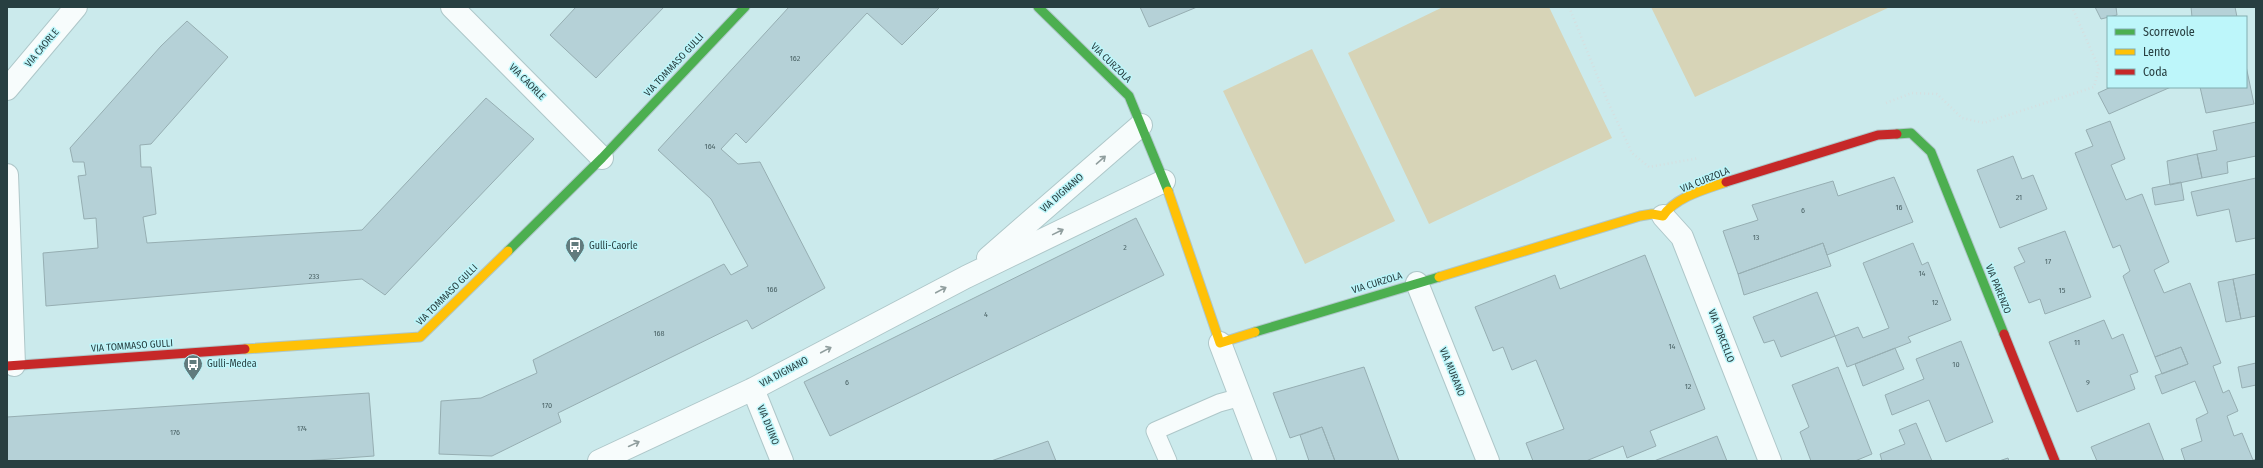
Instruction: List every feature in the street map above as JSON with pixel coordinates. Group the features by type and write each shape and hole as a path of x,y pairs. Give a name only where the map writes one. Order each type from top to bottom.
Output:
{"street":[{"name":"VIA CAORLE","path":"7,89 76,7"},
{"name":"VIA CAORLE","path":"452,7 602,158"},
{"name":"VIA TOMMASO GULLI","path":"11,366 420,337 602,158 745,7"},
{"name":"VIA CURZOLA","path":"1038,7 1129,96 1164,181 1220,343 1640,216 1652,214 1663,216 1667,210 1684,199 1714,186 1878,136 1911,133"},
{"name":"VIA DIGNANO","path":"966,277 1141,125"},
{"name":"VIA PARENZO","path":"1911,133 1931,152 2055,461"},
{"path":"7,175 11,366"},
{"name":"VIA DIGNANO","path":"599,461 753,388 966,277 1164,181"},
{"name":"VIA TORCELLO","path":"1663,216 1682,237 1770,461"},
{"name":"VIA MURANO","path":"1417,283 1488,461"},
{"path":"1220,343 1265,461"},
{"name":"VIA DUINO","path":"753,388 782,461"}],"lane":[{"path":"1168,461 1155,431 1219,403 1241,397"}],"path":[{"path":"1569,7 1608,102 1632,153 1650,167 1707,157"},
{"path":"1883,104 1912,94 1937,94 1962,118 1984,123 2094,87 2099,68 2072,7"}],"shaded area":[{"path":"1443,7 1549,7 1612,138 1429,224 1348,53"},
{"path":"1651,7 1890,7 1695,97"},
{"path":"1312,49 1395,221 1305,264 1223,91"}],"building":[{"path":"576,7 664,7 596,78 550,35"},
{"path":"789,7 939,8 902,45 867,13 746,143 736,133 721,149 738,164 760,162 825,288 752,329 747,320 558,413 561,422 492,456 439,454 441,401 481,398 537,373 533,360 724,264 731,275 748,266 711,199 658,150"},
{"path":"1140,7 1197,7 1149,27"},
{"path":"2095,7 2116,7 2117,15 2107,16 2107,18 2101,19"},
{"path":"2191,7 2235,7 2237,16 2192,16"},
{"path":"187,21 228,57 151,144 140,145 141,167 151,167 156,214 143,217 147,243 362,230 486,98 534,139 385,295 362,279 46,306 43,253 98,248 96,218 84,219 78,176 86,175 84,162 73,162 70,148 161,46"},
{"path":"2247,71 2254,104 2206,113 2200,88 2247,88"},
{"path":"2109,88 2169,88 2109,114 2098,93"},
{"path":"2110,121 2125,159 2111,165 2126,200 2142,194 2169,262 2154,270 2164,293 2190,283 2221,363 2213,366 2223,393 2229,390 2238,411 2227,416 2234,436 2242,433 2253,460 2256,459 2256,461 2185,461 2181,449 2202,441 2196,419 2208,413 2195,381 2162,394 2155,376 2188,364 2181,347 2155,357 2123,276 2130,271 2120,245 2113,248 2075,153 2093,146 2086,130"},
{"path":"2256,122 2256,156 2227,162 2228,173 2202,178 2197,154 2217,150 2213,131"},
{"path":"2197,154 2202,178 2170,185 2167,161"},
{"path":"2013,156 2022,179 2033,175 2047,209 2000,228 1977,170"},
{"path":"1894,177 1913,222 1827,255 1823,243 1738,274 1723,231 1758,220 1752,205 1833,181 1838,196"},
{"path":"2256,178 2256,238 2236,242 2229,209 2197,216 2191,192"},
{"path":"2181,182 2184,200 2155,205 2152,188"},
{"path":"1136,218 1164,275 830,436 804,382"},
{"path":"2065,231 2091,297 2045,314 2040,299 2029,303 2014,267 2025,262 2018,248"},
{"path":"1823,243 1831,266 1744,295 1738,274"},
{"path":"1913,243 1922,265 1928,262 1951,320 1908,337 1911,342 1847,367 1835,336 1858,327 1863,338 1889,328 1863,263"},
{"path":"1645,255 1705,409 1650,431 1656,446 1627,458 1623,446 1586,461 1533,461 1526,443 1564,429 1536,360 1512,370 1503,347 1493,351 1475,307 1555,275 1560,289"},
{"path":"2256,274 2256,316 2241,319 2233,279"},
{"path":"2233,279 2241,319 2226,322 2218,282"},
{"path":"1817,292 1835,336 1781,357 1774,340 1764,343 1753,317"},
{"path":"2104,320 2112,339 2123,334 2138,372 2130,375 2135,389 2077,412 2049,342"},
{"path":"1961,341 1993,422 1946,442 1929,400 1892,415 1885,395 1924,379 1916,359"},
{"path":"2181,347 2188,364 2162,374 2155,357"},
{"path":"1895,348 1904,369 1863,386 1855,364"},
{"path":"2256,363 2256,385 2242,388 2238,367"},
{"path":"1364,367 1399,461 1335,461 1322,427 1290,438 1273,393"},
{"path":"1838,367 1872,454 1855,461 1811,461 1800,432 1809,427 1792,385"},
{"path":"369,393 374,456 303,461 7,461 7,417"},
{"path":"1916,423 1932,461 1882,461 1880,454 1905,444 1899,430"},
{"path":"2149,423 2164,461 2097,461 2091,447"},
{"path":"1322,427 1335,461 1309,461 1300,435"},
{"path":"1717,436 1727,461 1654,461"},
{"path":"1048,441 1056,461 991,461"},
{"path":"2008,458 2009,461 1999,461"}],"traffic: fast":[{"path":"508,251 602,158 745,7"},
{"path":"1038,7 1129,96 1168,191"},
{"path":"1897,134 1911,133 1931,152 2004,334"},
{"path":"1255,332 1439,277"}],"traffic: slow":[{"path":"1439,277 1640,216 1652,214 1663,216 1668,209 1692,194 1726,182"},
{"path":"1168,191 1220,343 1255,332"},
{"path":"245,349 420,337 508,251"}],"traffic: jam":[{"path":"1726,182 1878,135 1897,134"},
{"path":"2004,334 2055,461"},
{"path":"7,366 245,349"}],"place":[{"name":"Gulli-Caorle","path":"575,263"},
{"name":"Gulli-Medea","path":"193,381"}]}
